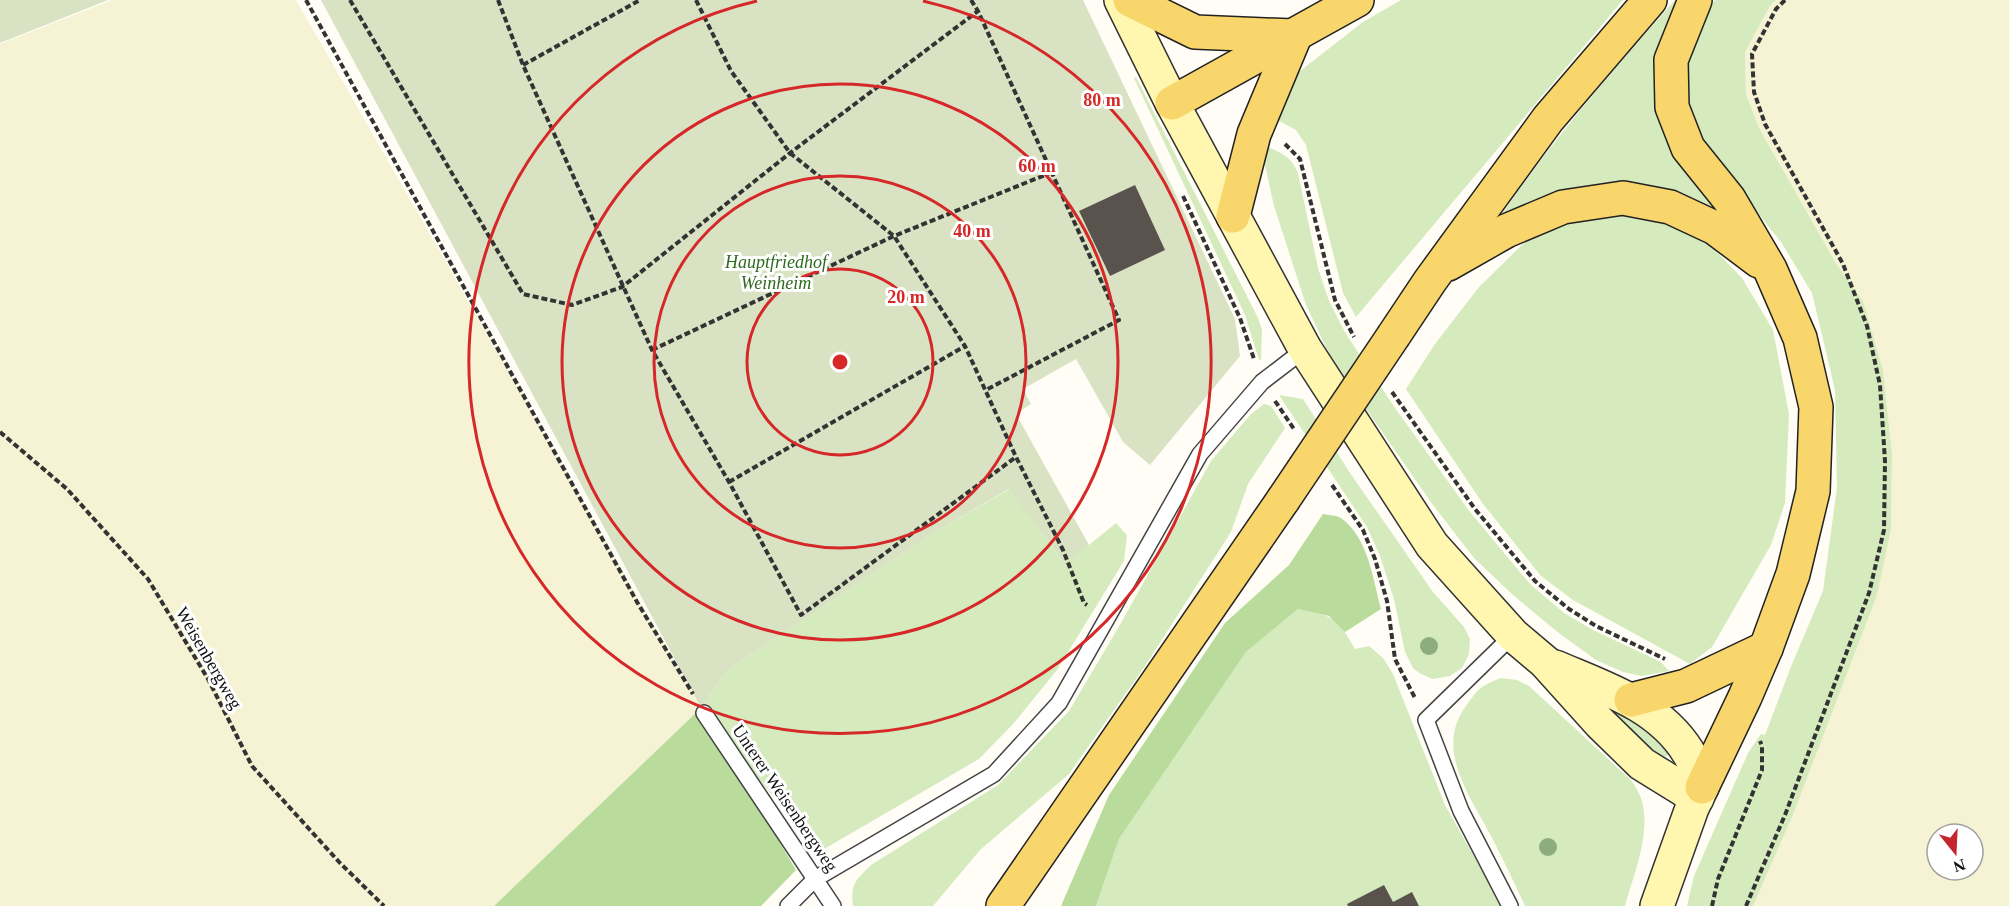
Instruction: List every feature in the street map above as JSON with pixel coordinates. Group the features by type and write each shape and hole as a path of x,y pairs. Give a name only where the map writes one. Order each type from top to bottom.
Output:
{"main road":[{"path":"1121,0 1172,103 1305,350 1432,545 1513,635 1545,662 1600,723 1642,764 1699,792"},
{"path":"1130,0 1195,32 1295,36"},
{"path":"1172,103 1357,0"},
{"path":"1003,906 1440,268 1548,119 1650,0"},
{"path":"1657,906 1699,792 1766,648 1793,574 1813,491 1816,407 1800,338 1770,269 1729,199 1688,148 1672,107 1671,60 1695,0"},
{"path":"1233,216 1254,134 1295,36"},
{"path":"1440,268 1506,231 1563,207 1623,198 1670,207 1714,228 1770,269"},
{"path":"1631,700 1686,686 1766,648"},
{"path":"1545,662 1631,700 1659,718 1674,732 1690,754 1699,792"}],"lane":[{"path":"788,906 815,879 994,774 1059,703 1200,454 1262,382 1305,350"},
{"path":"1510,906 1461,811 1426,720 1513,635"},
{"name":"Unterer Weisenbergweg","path":"704,712 833,906"}],"path":[{"path":"306,0 637,602 704,712"},
{"path":"350,0 524,294 573,305 622,287 790,153 978,11"},
{"path":"498,0 523,65 652,350 729,482 801,615 1016,457"},
{"path":"523,65 640,0"},
{"path":"702,0 697,2 731,71 790,153 894,236 965,346 1016,457 1063,550 1084,603 1106,618"},
{"path":"971,0 1119,320 986,390"},
{"path":"1254,134 1286,145 1300,159 1335,300 1357,344"},
{"path":"652,350 894,236 1050,172"},
{"path":"729,482 965,346"},
{"path":"1385,382 1475,509 1535,581 1569,609 1596,626 1675,663 1686,686"},
{"name":"Weisenbergweg","path":"0,432 68,489 148,579 208,679 252,766 340,863 384,906"},
{"path":"1712,906 1718,879 1762,770 1762,746 1756,736 1732,724"}],"shaded area":[{"path":"112,0 296,0 701,708 494,906 0,906 0,44"},
{"path":"1776,0 2009,0 2009,906 1753,906 1792,817 1891,529 1892,453 1883,370 1863,301 1837,265 1759,128 1746,94 1745,52 1770,6"}],"green space":[{"path":"0,0 108,0 0,43"},
{"name":"Hauptfriedhof Weinheim","path":"321,0 1083,0 1235,319 1240,356 1150,465 1123,442 1076,359 1023,389 1031,404 1016,414 1089,545 1064,563 1009,489 942,528 728,670 701,708"},
{"path":"1401,0 1623,0 1356,317 1343,293 1306,145 1296,130 1272,117 1300,71 1363,22"},
{"path":"1675,0 1681,0 1675,154 1689,176 1727,213 1732,224 1691,199 1495,224 1559,137 1604,81"},
{"path":"1715,0 1776,0 1770,6 1745,52 1746,94 1759,128 1837,265 1863,301 1883,370 1892,453 1891,529 1877,595 1792,817 1753,906 1687,906 1694,876 1748,753 1761,734 1765,735 1823,591 1837,487 1835,390 1812,293 1781,242 1720,166 1698,133 1686,94 1689,45 1702,17"},
{"path":"1136,77 1258,318 1262,330 1261,360 1259,360 1245,315 1134,78"},
{"path":"1266,146 1281,153 1296,168 1318,268 1329,301 1346,334 1395,408 1470,512 1530,584 1564,613 1593,630 1661,662 1669,671 1642,676 1623,672 1596,660 1513,595 1474,558 1433,505 1332,360 1306,305 1274,206 1265,165"},
{"path":"1622,214 1678,227 1713,248 1742,278 1773,330 1789,414 1785,503 1771,545 1712,647 1690,664 1573,600 1541,576 1483,504 1406,389 1435,344 1479,287 1524,243 1573,221"},
{"path":"1279,395 1303,399 1350,473 1433,592 1464,627 1470,639 1469,654 1462,668 1450,676 1433,679 1413,668 1405,652 1394,599 1380,556 1367,527"},
{"path":"1264,404 1271,406 1285,428 1248,484 1231,532 1145,666 1069,774 980,850 933,906 853,906 853,887 871,865 998,785 1069,711 1211,461 1251,414"},
{"path":"1010,489 1063,562 1116,523 1127,535 1124,561 1057,670 1014,723 979,759 819,852 701,708 728,670 942,528"},
{"path":"1323,514 1341,518 1358,536 1368,559 1381,609 1345,632 1329,616 1298,609 1246,652 1119,839 1096,906 1061,906 1109,795 1225,623 1289,565"},
{"path":"1298,609 1327,616 1338,624 1355,649 1369,646 1383,658 1393,674 1445,805 1502,906 1096,906 1119,839 1246,652"},
{"path":"1501,678 1517,680 1529,686 1632,781 1638,792 1644,811 1643,838 1625,906 1525,906 1465,789 1454,755 1453,739 1457,722 1466,706 1481,688"},
{"path":"1600,699 1662,741 1669,754 1666,757 1648,750 1598,702"},
{"path":"701,708 796,870 761,906 494,906"}],"building":[{"path":"1135,185 1165,250 1110,276 1079,211"},
{"path":"1384,885 1393,902 1412,892 1419,906 1348,906 1347,904"}]}
